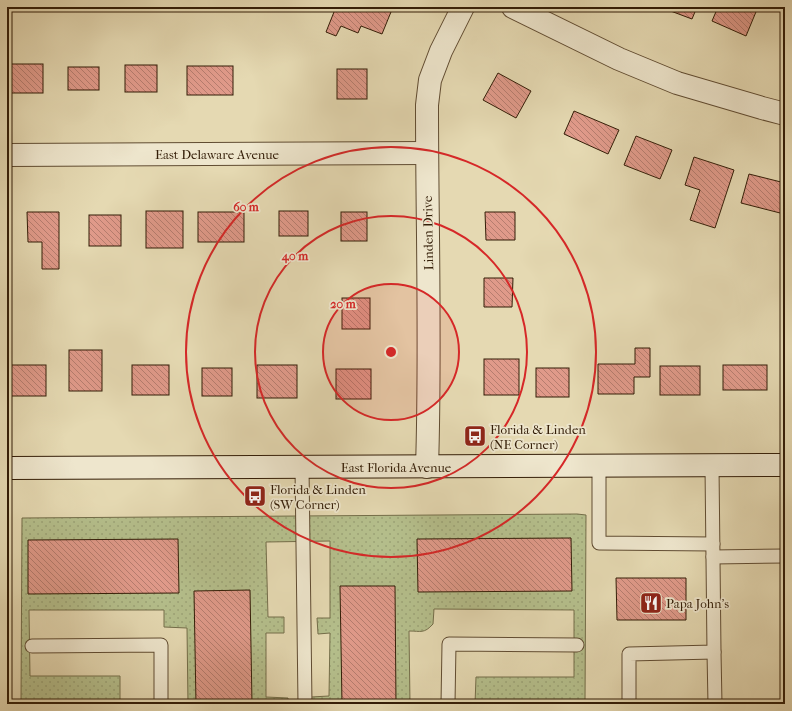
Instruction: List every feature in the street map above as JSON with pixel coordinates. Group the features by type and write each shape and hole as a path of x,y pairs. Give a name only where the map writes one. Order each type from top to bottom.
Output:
{"street":[{"name":"Linden Drive","path":"427,467 429,423 429,273 427,105 430,80 441,51 463,7"},
{"path":"513,7 620,59 670,80 785,114"},
{"name":"East Delaware Avenue","path":"7,155 427,153"},
{"name":"East Florida Avenue","path":"7,468 785,466"}],"lane":[{"path":"599,466 598,543 785,556"},
{"path":"712,466 714,704"},
{"path":"302,467 305,704"},
{"path":"448,704 448,644 577,645"},
{"path":"32,646 161,645 161,704"},
{"path":"629,704 629,654 714,652"}],"green space":[{"path":"586,515 585,704 475,704 476,677 574,677 574,610 434,609 433,624 430,627 422,631 409,631 410,704 310,704 311,697 329,696 330,633 318,634 317,618 330,618 330,541 266,542 268,617 284,617 284,633 266,633 266,697 288,698 288,704 188,704 187,628 164,627 164,610 29,610 30,676 120,676 120,704 21,704 22,518"}],"building":[{"path":"336,7 393,7 382,34 361,26 358,33 341,26 336,36 326,32"},
{"path":"660,7 697,7 692,19"},
{"path":"718,7 758,7 746,36 712,21"},
{"path":"7,64 43,64 43,93 7,93"},
{"path":"125,65 157,65 157,92 125,92"},
{"path":"187,66 233,66 233,95 187,95"},
{"path":"68,67 99,67 99,90 68,90"},
{"path":"337,69 367,69 367,99 337,99"},
{"path":"498,73 531,91 516,118 483,100"},
{"path":"574,111 619,130 608,154 564,134"},
{"path":"636,136 672,150 660,179 624,165"},
{"path":"694,157 734,170 715,228 690,220 700,190 685,185"},
{"path":"749,174 785,183 784,214 741,203"},
{"path":"146,211 183,211 183,248 146,248"},
{"path":"279,211 308,211 308,236 279,236"},
{"path":"27,212 59,212 59,269 42,269 42,242 28,242"},
{"path":"198,212 244,212 244,242 198,242"},
{"path":"341,212 367,212 367,241 341,241"},
{"path":"485,212 515,212 515,240 486,240"},
{"path":"89,215 121,215 121,246 89,246"},
{"path":"484,278 513,278 512,307 484,307"},
{"path":"342,298 370,298 370,329 342,329"},
{"path":"635,348 650,348 650,377 634,377 634,394 598,394 598,364 635,364"},
{"path":"69,350 102,350 102,391 69,391"},
{"path":"484,359 519,359 519,395 484,395"},
{"path":"7,365 46,365 46,396 7,396"},
{"path":"132,365 169,365 169,395 132,395"},
{"path":"257,365 297,365 297,398 257,398"},
{"path":"723,365 767,365 767,390 723,390"},
{"path":"660,366 700,366 700,395 660,395"},
{"path":"202,368 232,368 232,396 202,396"},
{"path":"536,368 569,368 569,397 536,397"},
{"path":"336,369 371,369 371,399 336,399"},
{"path":"571,538 572,591 418,592 417,539"},
{"path":"178,539 179,593 28,594 28,540"},
{"path":"7,555 9,555 9,585 7,585"},
{"name":"Papa John's","path":"616,578 686,578 686,620 617,620"},
{"path":"340,586 395,586 396,704 342,704"},
{"path":"250,590 252,704 196,704 194,591"}],"place":[{"name":"Florida & Linden (NE Corner)","path":"475,436"},
{"name":"Florida & Linden (SW Corner)","path":"255,496"},
{"name":"Papa John's","path":"651,603"}]}
